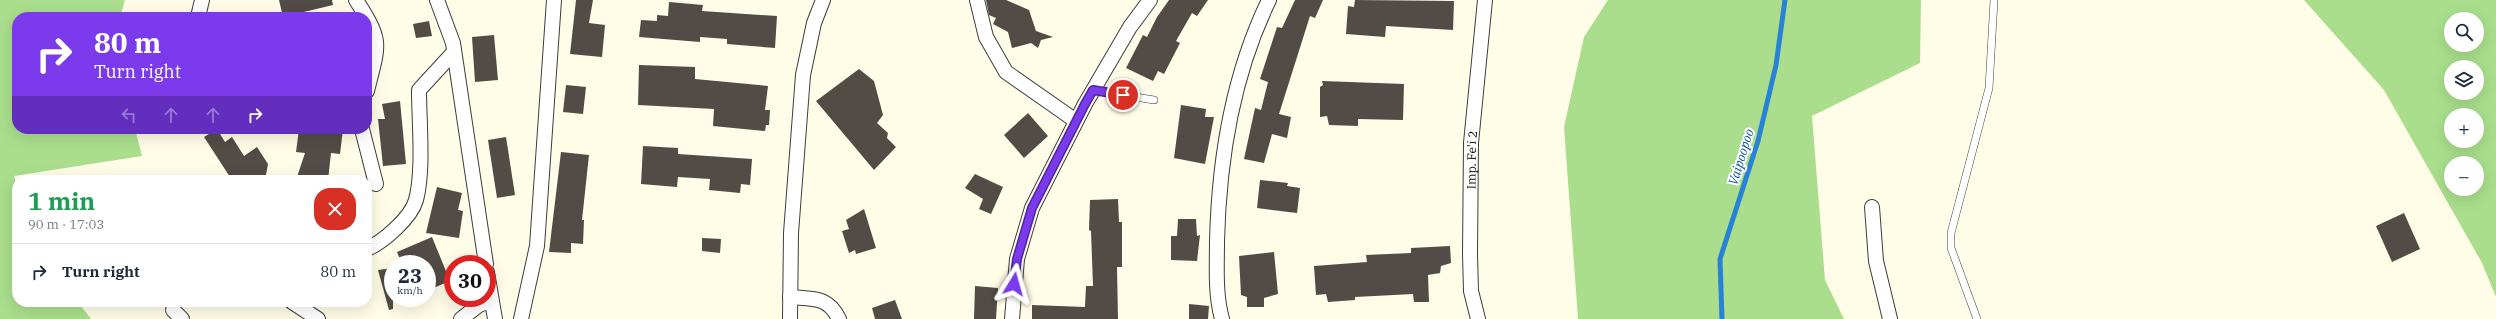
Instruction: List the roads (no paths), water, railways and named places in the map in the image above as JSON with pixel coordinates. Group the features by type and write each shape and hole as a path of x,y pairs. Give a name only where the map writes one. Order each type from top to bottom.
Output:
{"street":[{"path":"199,12 202,0"},
{"path":"356,0 364,12"},
{"path":"438,0 451,36 454,52 485,255"},
{"path":"521,319 537,246 554,0"},
{"path":"790,319 791,233 803,75 814,23 823,0"},
{"path":"977,0 986,37 1006,72 1076,122"},
{"path":"1012,319 1017,259 1032,208 1093,90 1130,27 1150,0"},
{"path":"1222,319 1217,256 1218,203 1225,135 1254,32 1269,0"},
{"name":"Imp. Fe'i 2","path":"1478,319 1471,291 1471,143 1485,0"},
{"path":"372,25 377,41 372,66"},
{"path":"372,246 402,223 416,201 419,165 419,90 454,52"},
{"path":"363,134 376,184"},
{"path":"1872,208 1876,261 1890,319"},
{"path":"790,297 816,299 830,304 839,319"},
{"path":"300,307 318,319"},
{"path":"461,319 475,307"},
{"path":"493,307 495,319"}],"lane":[{"path":"1977,319 1955,263 1951,248 1951,241 1989,88 1994,0"},
{"path":"1093,90 1154,100"}],"waterway":[{"name":"Vaipoopoo","path":"1722,319 1720,259 1758,141 1776,65 1785,0"}]}
